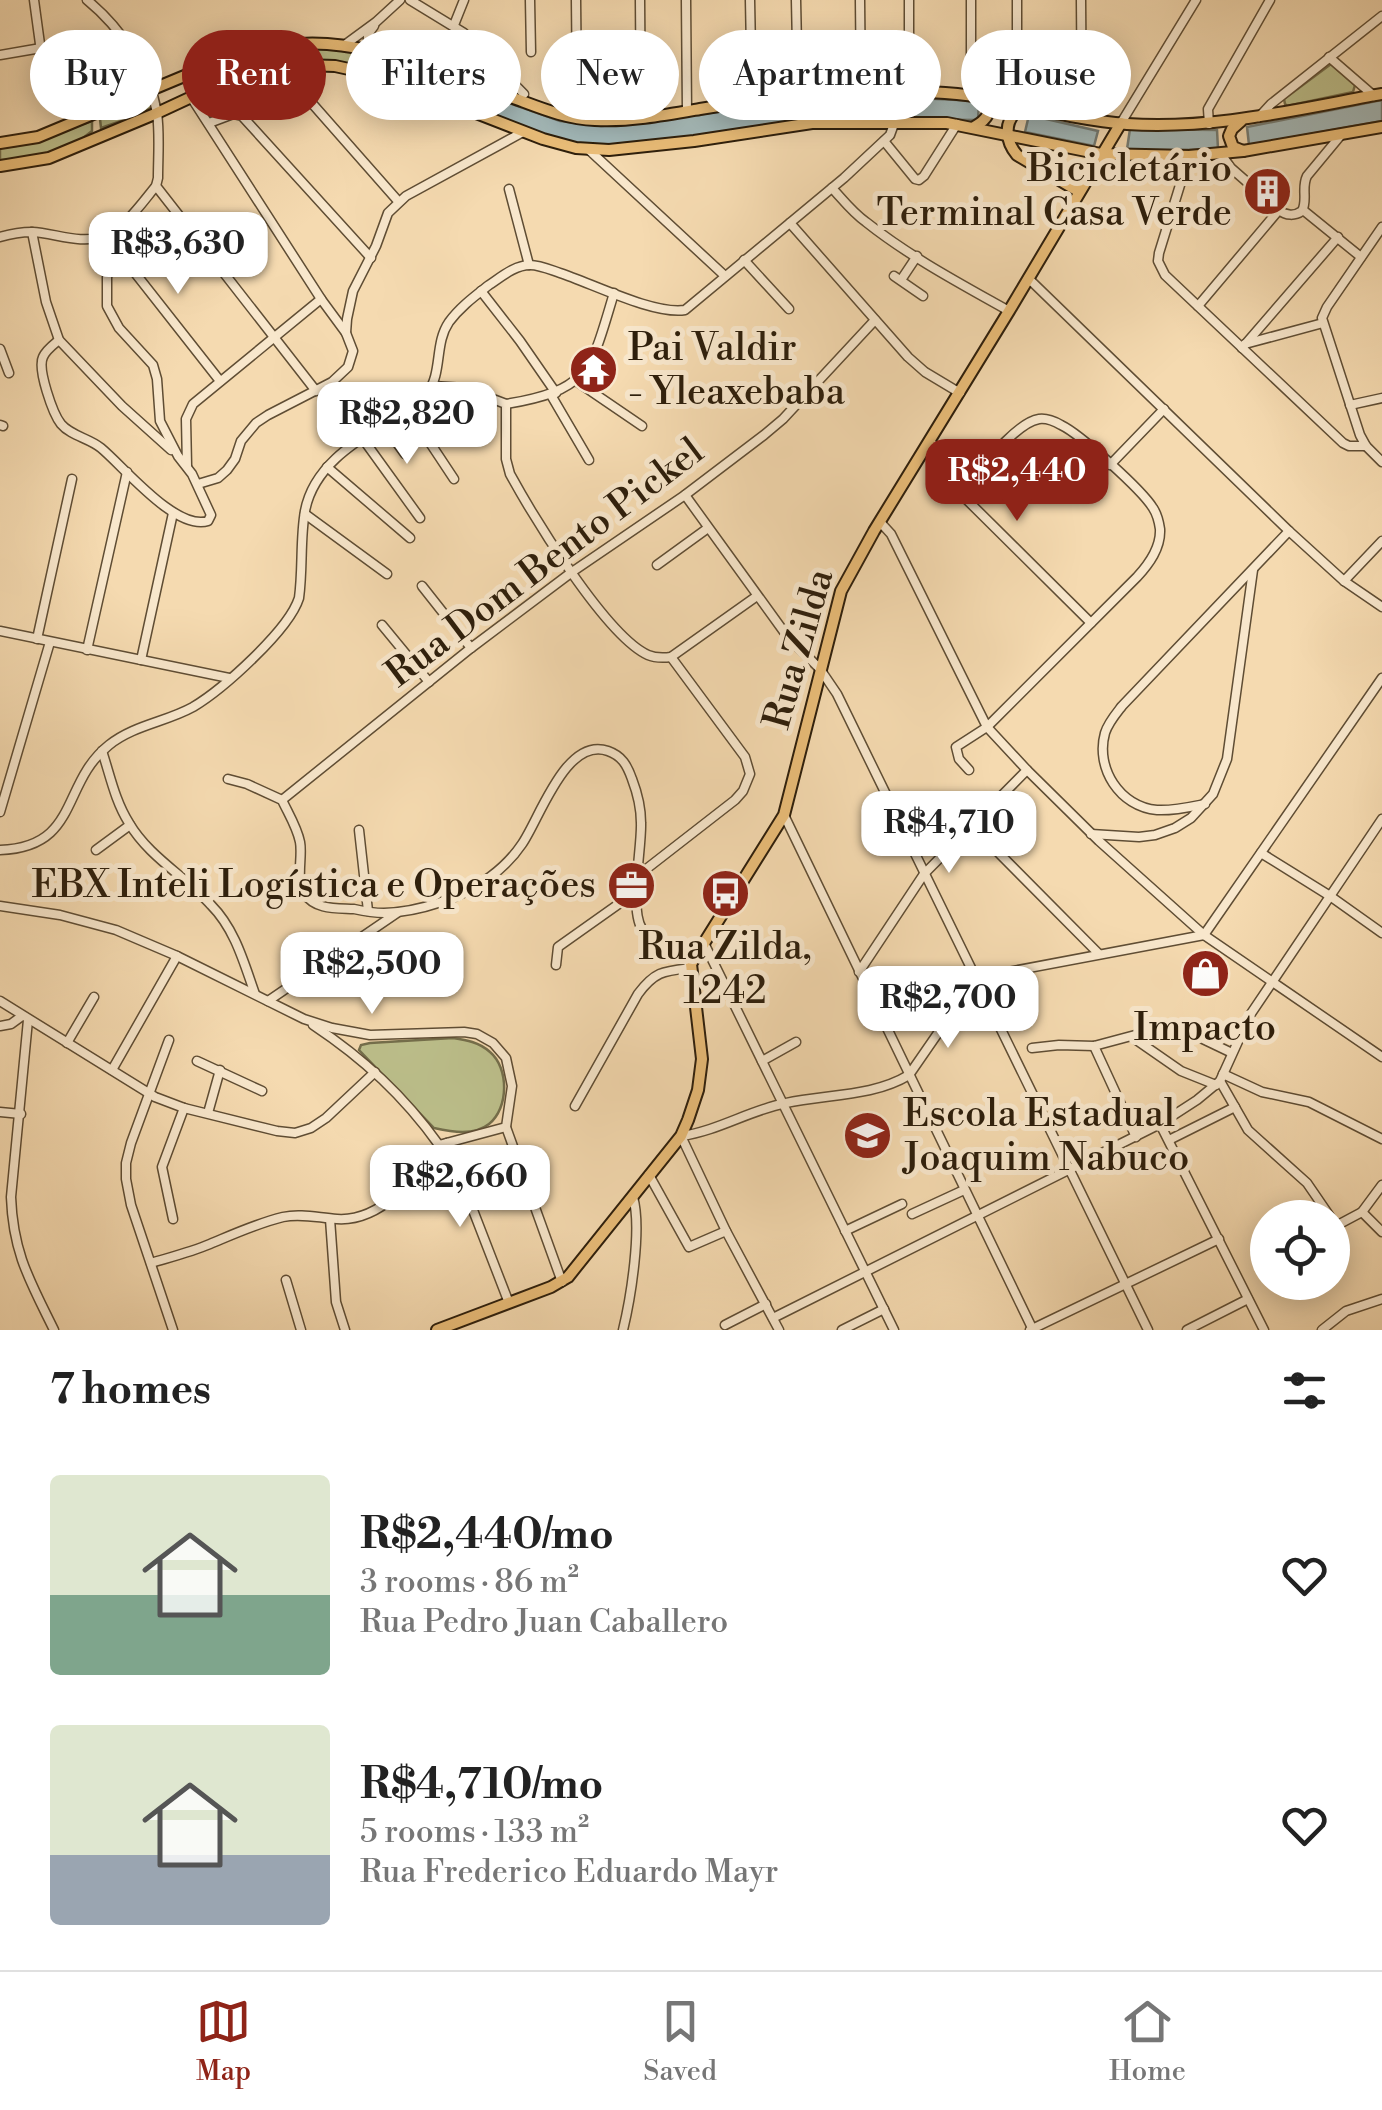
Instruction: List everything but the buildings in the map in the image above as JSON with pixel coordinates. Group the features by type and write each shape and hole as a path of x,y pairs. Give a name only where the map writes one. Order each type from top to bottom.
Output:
{"main road":[{"path":"326,43 346,44"},
{"path":"326,66 361,70 400,82 523,132 588,149 651,146 812,123 956,124 1101,154 1189,156 1382,127"},
{"path":"1098,120 1238,124 1378,95"},
{"path":"679,112 699,109"},
{"path":"0,143 38,137 79,120"},
{"path":"97,120 98,132 103,135"},
{"path":"0,166 49,158 140,120"},
{"path":"974,127 985,120"},
{"path":"1009,120 1010,148 1016,155 1078,192"},
{"name":"Rua Zilda","path":"691,966 784,816 841,590 1121,123"},
{"path":"1238,124 1229,140 1240,150"},
{"path":"438,1330 562,1282 681,1136 698,1090 702,1062 691,966"}],"street":[{"path":"34,0 38,30"},
{"path":"86,0 117,30"},
{"path":"365,30 400,0"},
{"path":"410,0 459,30"},
{"path":"454,26 464,0"},
{"path":"530,0 531,52"},
{"path":"576,0 576,30"},
{"path":"640,0 640,30"},
{"path":"686,0 687,111"},
{"path":"750,0 751,30"},
{"path":"796,0 797,30"},
{"path":"860,0 860,30"},
{"path":"908,0 909,30"},
{"path":"971,0 973,30"},
{"path":"1016,0 1016,30"},
{"path":"1081,0 1081,30"},
{"name":"Rua Zilda","path":"1121,123 1196,0"},
{"path":"1209,124 1208,109 1270,0"},
{"path":"1259,117 1382,16"},
{"path":"371,30 376,22"},
{"path":"0,55 30,50"},
{"path":"1329,57 1378,95"},
{"path":"521,91 524,94"},
{"path":"209,123 233,114 242,116 371,258"},
{"path":"0,237 18,232 76,239 106,236 128,219 156,186 157,120"},
{"path":"198,484 218,478 228,470 247,432 256,423 342,374 353,351 346,333 207,120"},
{"path":"326,120 398,201"},
{"path":"0,850 31,846 54,831 102,750 118,738 194,706 284,625 296,608 302,580 304,514 313,486 327,467 427,394 433,386 444,332 452,318 481,291 508,272 529,265 642,303 680,312 690,308 832,188 890,135 894,124"},
{"path":"884,140 919,180 956,124"},
{"path":"346,333 353,291 388,213 398,201 523,132"},
{"path":"1222,154 1231,168 1278,210 1298,214 1305,205 1304,180 1342,134"},
{"path":"588,149 726,276"},
{"path":"1189,156 1158,261 1165,274 1343,443 1366,446"},
{"path":"156,186 316,391"},
{"path":"509,188 529,265"},
{"path":"832,188 862,220 1010,310"},
{"path":"1198,306 1278,210"},
{"path":"1303,210 1361,257"},
{"path":"790,223 916,365 960,393"},
{"path":"1382,226 1324,312 1323,323 1366,446 1382,462"},
{"path":"32,232 58,340 178,456 198,484 211,515 208,521 202,524 173,513 101,448 66,428 57,418 41,364 44,354 58,340"},
{"path":"106,236 220,381"},
{"path":"1244,346 1338,238"},
{"path":"116,250 107,277 107,306 118,328 153,366 160,421 178,456"},
{"path":"917,256 898,278 923,296"},
{"path":"744,260 789,309"},
{"path":"1028,278 1289,531 1344,581 1382,607"},
{"path":"481,291 520,341 589,460"},
{"path":"433,386 464,388 506,404 553,394 576,381 591,360 614,293"},
{"path":"186,466 188,411 321,299"},
{"name":"Rua Dom Bento Pickel","path":"282,800 471,648 572,572 685,495 783,419 875,320"},
{"path":"1244,346 1323,323"},
{"path":"0,350 9,373"},
{"path":"576,381 642,426"},
{"path":"1350,405 1382,398"},
{"path":"506,404 506,460 510,474 572,572 633,646 657,658 671,657 757,596"},
{"path":"407,408 454,479"},
{"path":"1110,465 1164,409"},
{"path":"961,493 1010,438 1034,420 1050,420 1072,431 1153,508 1160,533 1159,544 1146,568 987,726 956,747 959,760 970,770"},
{"path":"384,424 405,454"},
{"path":"364,438 420,518"},
{"path":"930,442 938,449 961,493 1091,623"},
{"path":"327,467 410,538"},
{"path":"87,650 127,472"},
{"path":"36,639 72,479"},
{"path":"685,495 786,636 820,669 837,694 1148,1330"},
{"path":"141,660 173,513"},
{"path":"304,514 387,574"},
{"path":"880,522 891,534 987,726 1027,770 1091,834 1204,935 1378,1055 1382,1041"},
{"path":"657,566 708,528"},
{"path":"1205,804 1158,810 1132,803 1109,778 1102,748 1106,732 1122,706 1289,531"},
{"path":"1344,581 1382,541"},
{"path":"1091,834 1155,835 1191,818 1221,778 1228,759 1253,570"},
{"path":"422,586 471,648"},
{"path":"382,625 429,682"},
{"path":"0,631 229,678"},
{"path":"0,812 50,642"},
{"path":"636,877 735,800 750,774 744,757 671,657"},
{"path":"779,1330 681,1136 701,1134 783,1103 872,1089 909,1075 976,978 1204,935 1382,678"},
{"path":"228,779 282,800 300,843 304,894 317,905 383,913 446,900 489,878 522,844 546,798 571,764 589,750 601,749 621,757 634,785 642,823 636,877 642,929 691,966"},
{"path":"102,750 117,799 130,825 158,858 218,912 234,938 256,994"},
{"path":"859,972 924,874 1027,770"},
{"path":"784,816 1032,1330 1219,1239"},
{"path":"773,1318 1136,1137 1220,1080 1250,1015 1382,819"},
{"path":"96,850 130,825"},
{"path":"972,826 1100,954"},
{"path":"359,830 368,911"},
{"path":"1261,854 1382,933"},
{"path":"556,965 558,947 636,892"},
{"path":"0,906 88,921 178,956 304,1019 352,1051 443,1144 509,1303"},
{"path":"268,1001 401,910"},
{"path":"704,943 894,1330"},
{"path":"112,1070 178,956"},
{"path":"575,1106 648,980 665,971 691,966"},
{"path":"68,1043 94,997"},
{"path":"0,1001 148,1094 184,1108 278,1131 299,1133 312,1128 376,1072"},
{"path":"0,1026 25,1018"},
{"path":"25,1018 11,1197 14,1232 25,1270 54,1330"},
{"path":"304,1019 370,1035 477,1034 504,1053 511,1077 506,1127 562,1282"},
{"path":"1032,1048 1094,1046 1166,1026 1232,1052"},
{"path":"352,1051 357,1040 370,1035"},
{"path":"1132,1037 1180,1071 1309,1102 1382,1139"},
{"path":"169,1040 131,1144 126,1179 173,1330"},
{"path":"762,1061 796,1042"},
{"path":"1094,1046 1136,1137"},
{"path":"197,1061 262,1090"},
{"path":"208,1113 220,1070"},
{"path":"1220,1080 1248,1130 1307,1184 1318,1200"},
{"path":"1169,1140 1235,1107"},
{"path":"173,1219 162,1166 184,1108"},
{"path":"0,1112 20,1114"},
{"path":"1160,1124 1264,1330"},
{"path":"151,1263 284,1217 360,1217 386,1204 443,1144 506,1127"},
{"path":"649,1175 689,1247 726,1231"},
{"path":"1350,1216 1362,1212 1382,1185"},
{"path":"912,1214 964,1190"},
{"path":"623,1330 636,1237 633,1197"},
{"path":"845,1231 902,1204"},
{"path":"1362,1212 1382,1232"},
{"path":"330,1219 336,1302 345,1330"},
{"path":"286,1280 301,1330"},
{"path":"1187,1330 1248,1299"},
{"path":"1322,1330 1346,1310 1382,1299"},
{"path":"725,1325 766,1304"},
{"path":"842,1330 884,1309"}],"green space":[{"path":"326,47 346,49 346,67 326,61"},
{"path":"1331,64 1355,85 1353,92 1285,104 1284,99"},
{"path":"100,120 124,120 101,128"},
{"path":"92,121 92,131 61,149 0,160 0,146 16,146"},
{"path":"453,1038 486,1049 496,1059 503,1078 503,1098 496,1117 470,1132 434,1128 359,1050 361,1045 370,1043"}],"shaded area":[{"path":"941,99 961,100 961,120 941,120"},
{"path":"1382,100 1382,121 1249,145 1247,127"},
{"path":"521,107 541,114 541,120 601,126 679,120 699,115 699,120 885,120 629,146 564,143 500,120 521,120"},
{"path":"1028,120 1051,120 1098,131 1094,146 1025,132"},
{"path":"1130,129 1217,130 1218,149 1127,149"}],"place":[{"name":"Bicicletário Terminal Casa Verde","path":"1267,191"},
{"name":"Pai Valdir - Yleaxebaba","path":"593,370"},
{"name":"EBX Inteli Logística e Operações","path":"631,885"},
{"name":"Rua Zilda, 1242","path":"725,893"},
{"name":"Impacto","path":"1205,974"},
{"name":"Escola Estadual Joaquim Nabuco","path":"868,1136"}]}
